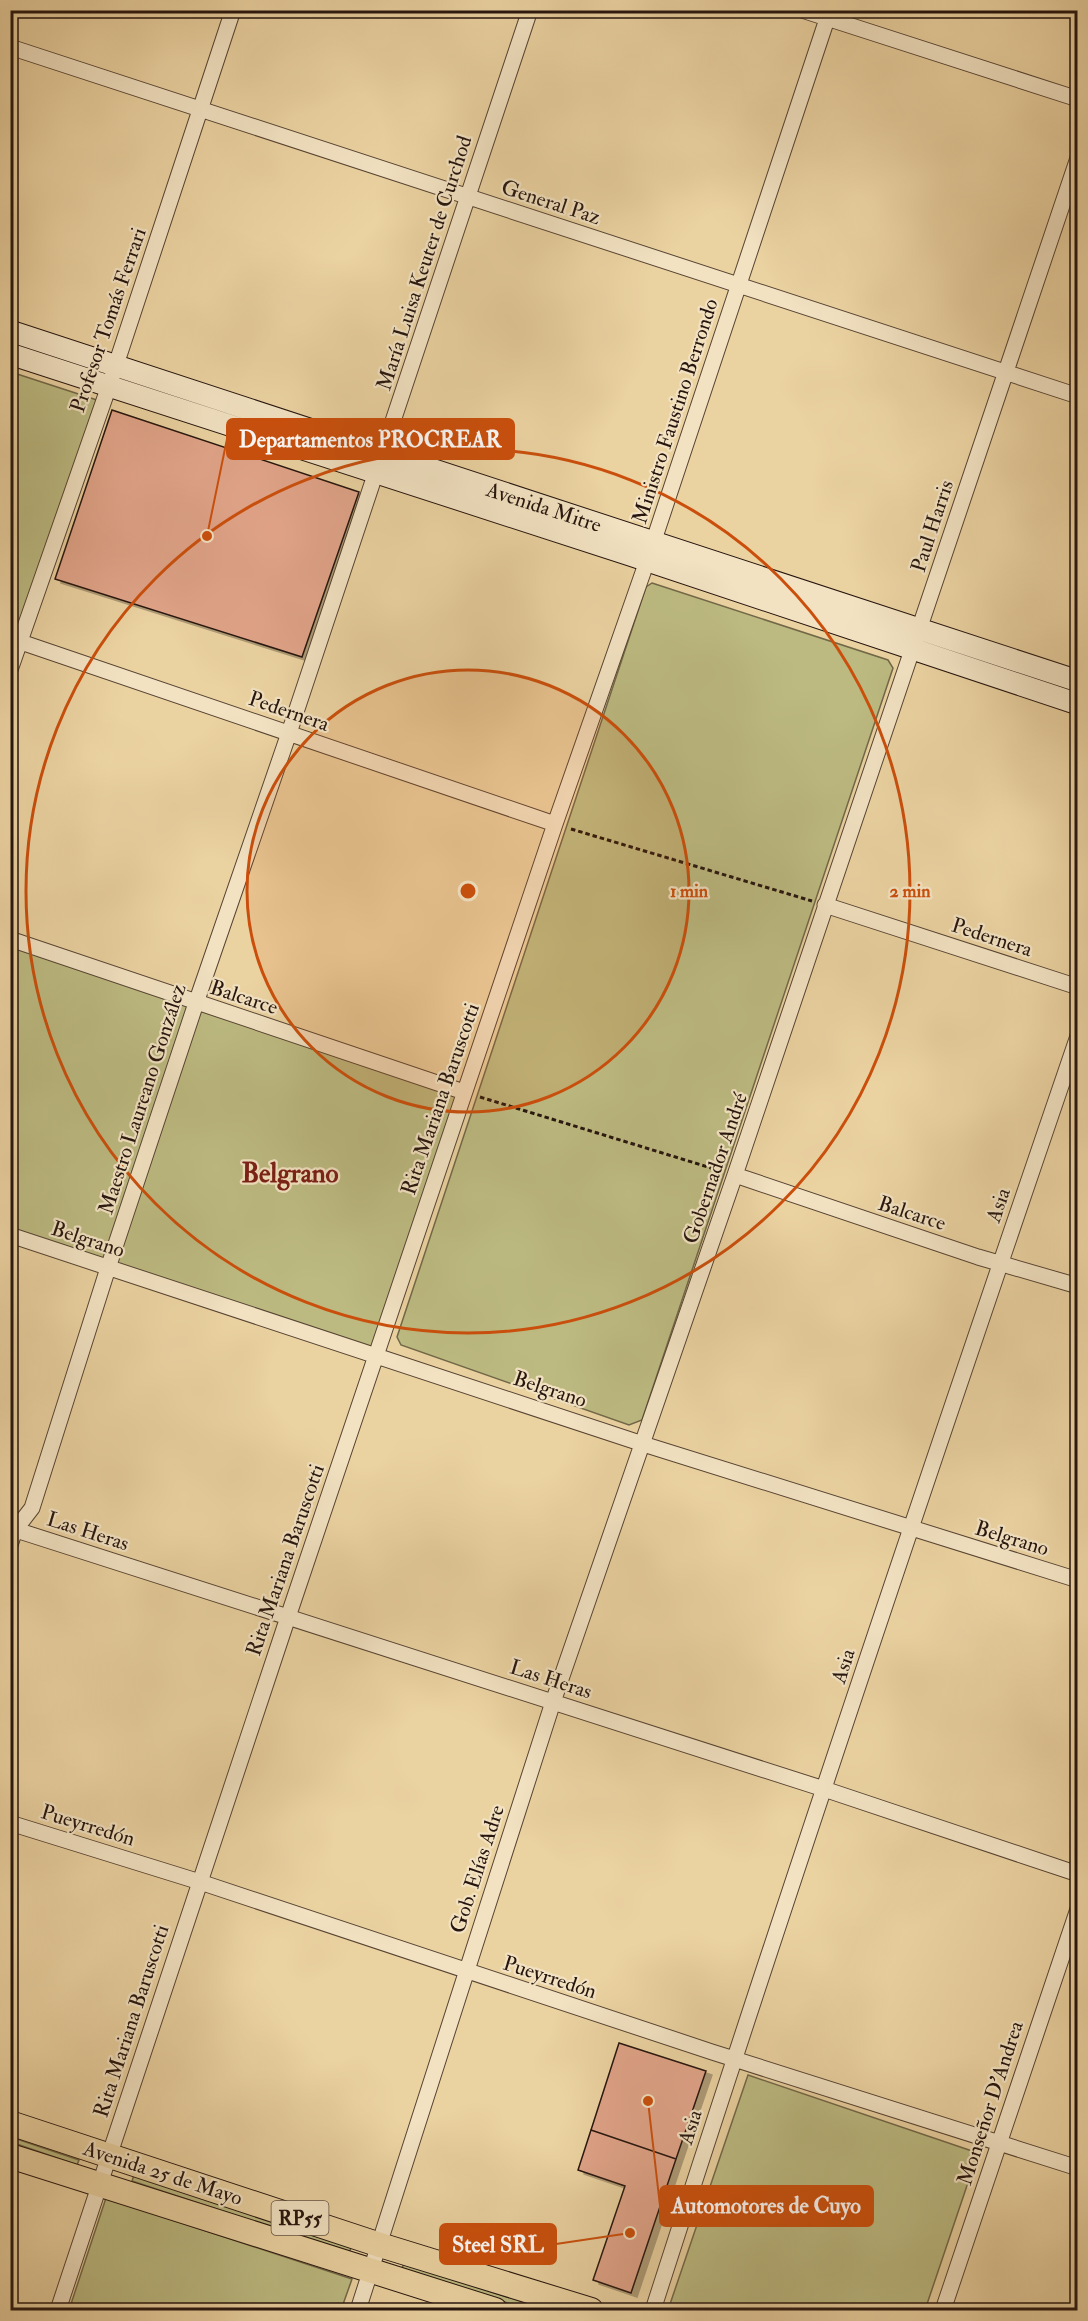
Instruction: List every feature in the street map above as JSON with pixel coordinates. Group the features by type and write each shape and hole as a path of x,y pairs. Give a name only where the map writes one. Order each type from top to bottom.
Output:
{"main road":[{"name":"Avenida Mitre","path":"10,331 112,376 917,640 1077,704"},
{"name":"Avenida Mitre","path":"10,354 112,376"},
{"name":"Avenida Mitre","path":"917,640 1077,681"},
{"name":"Avenida 25 de Mayo","path":"10,2123 380,2245 591,2310"},
{"name":"Avenida 25 de Mayo","path":"10,2156 495,2310"}],"street":[{"name":"Profesor Tomás Ferrari","path":"10,670 15,640 112,376 233,10"},
{"name":"María Luisa Keuter de Curchod","path":"289,733 530,10"},
{"path":"802,10 829,15 1077,99"},
{"name":"Ministro Faustino Berrondo","path":"555,824 650,552 829,15"},
{"name":"General Paz","path":"10,47 1077,396"},
{"name":"Paul Harris","path":"825,905 917,640 1077,158"},
{"name":"Pedernera","path":"15,640 555,824"},
{"name":"Maestro Laureano González","path":"12,1534 32,1508 108,1268 289,733"},
{"name":"Rita Mariana Baruscotti","path":"58,2310 555,824"},
{"name":"Pedernera","path":"825,905 1077,987"},
{"name":"Gobernador André","path":"643,1443 825,905"},
{"name":"Balcarce","path":"10,939 464,1092"},
{"name":"Asia","path":"653,2310 910,1528 1077,1036"},
{"name":"Balcarce","path":"735,1175 1000,1263 1077,1286"},
{"name":"Belgrano","path":"10,1235 643,1443 1077,1580"},
{"name":"Gob. Elías Adre","path":"358,2310 553,1702 643,1443"},
{"name":"Las Heras","path":"12,1534 288,1617 824,1789 1077,1874"},
{"name":"Pueyrredón","path":"10,1823 200,1882 734,2059 1077,2168"},
{"name":"Monseñor D'Andrea","path":"943,2310 1077,1909"}],"path":[{"path":"555,824 825,905"},
{"path":"464,1092 735,1175"}],"shaded area":[{"path":"11,372 103,402 11,670"},
{"path":"652,583 888,660 893,668 642,1420 629,1425 401,1345 397,1337 646,587"},
{"path":"11,939 464,1092 376,1354 11,1235"},
{"path":"748,2075 978,2153 925,2310 668,2310"},
{"path":"11,2137 79,2160 77,2165 11,2142"},
{"path":"134,2175 351,2248 349,2253 132,2181"},
{"path":"106,2198 352,2279 341,2310 69,2310"},
{"path":"404,2263 547,2310 529,2310 402,2268"}],"building":[{"path":"112,410 359,492 302,657 55,579"},
{"path":"619,2043 706,2071 676,2159 591,2130"},
{"path":"591,2130 676,2159 631,2293 593,2280 625,2186 578,2170"}],"place":[{"name":"Departamentos PROCREAR","path":"207,536"},
{"name":"Automotores de Cuyo","path":"648,2101"},
{"name":"Steel SRL","path":"630,2233"}],"district":[{"name":"Belgrano","path":"290,1173"}]}
